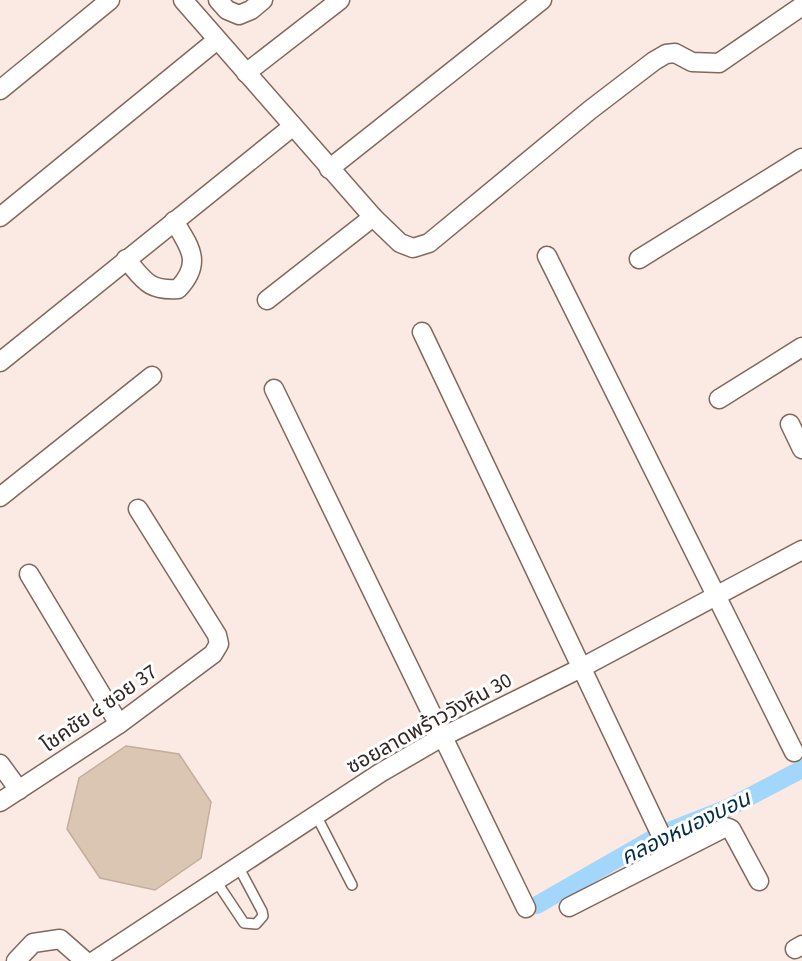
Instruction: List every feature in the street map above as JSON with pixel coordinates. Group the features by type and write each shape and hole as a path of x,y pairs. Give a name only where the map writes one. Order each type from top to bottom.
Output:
{"street":[{"path":"0,90 111,0"},
{"path":"183,0 373,217 400,243 413,248 429,243 590,110 654,61 666,54 675,53 692,62 719,63 802,6"},
{"path":"218,0 227,10 239,15 252,10 263,0"},
{"path":"246,73 340,0"},
{"path":"329,169 542,0"},
{"path":"0,217 218,40"},
{"path":"0,362 292,127"},
{"path":"639,259 802,158"},
{"path":"267,300 373,217"},
{"path":"126,259 149,286 163,290 178,289 189,278 193,264 190,247 174,221"},
{"path":"547,256 794,752"},
{"path":"422,332 663,840"},
{"path":"718,399 802,347"},
{"path":"0,497 152,376"},
{"path":"274,389 526,908"},
{"path":"790,424 802,449"},
{"name":"โชคชัย ๔ ซอย 37","path":"0,802 119,724 213,654 219,644 217,635 138,509"},
{"name":"ซอยลาดพร้าววังหิน 30","path":"94,961 441,736 581,668 802,550"},
{"path":"29,574 119,724"},
{"path":"0,764 19,790"},
{"path":"569,907 663,840 726,827 731,829 759,881"},
{"path":"16,961 33,943 60,939 84,961"}],"lane":[{"path":"316,815 352,885"},
{"path":"216,881 243,923 256,924 263,916 262,911 238,867"}],"building":[{"path":"126,746 179,754 211,802 201,858 155,890 100,878 67,829 79,778"}],"waterway":[{"name":"คลองหนองบอน","path":"537,905 659,835 728,808 802,769"}]}
